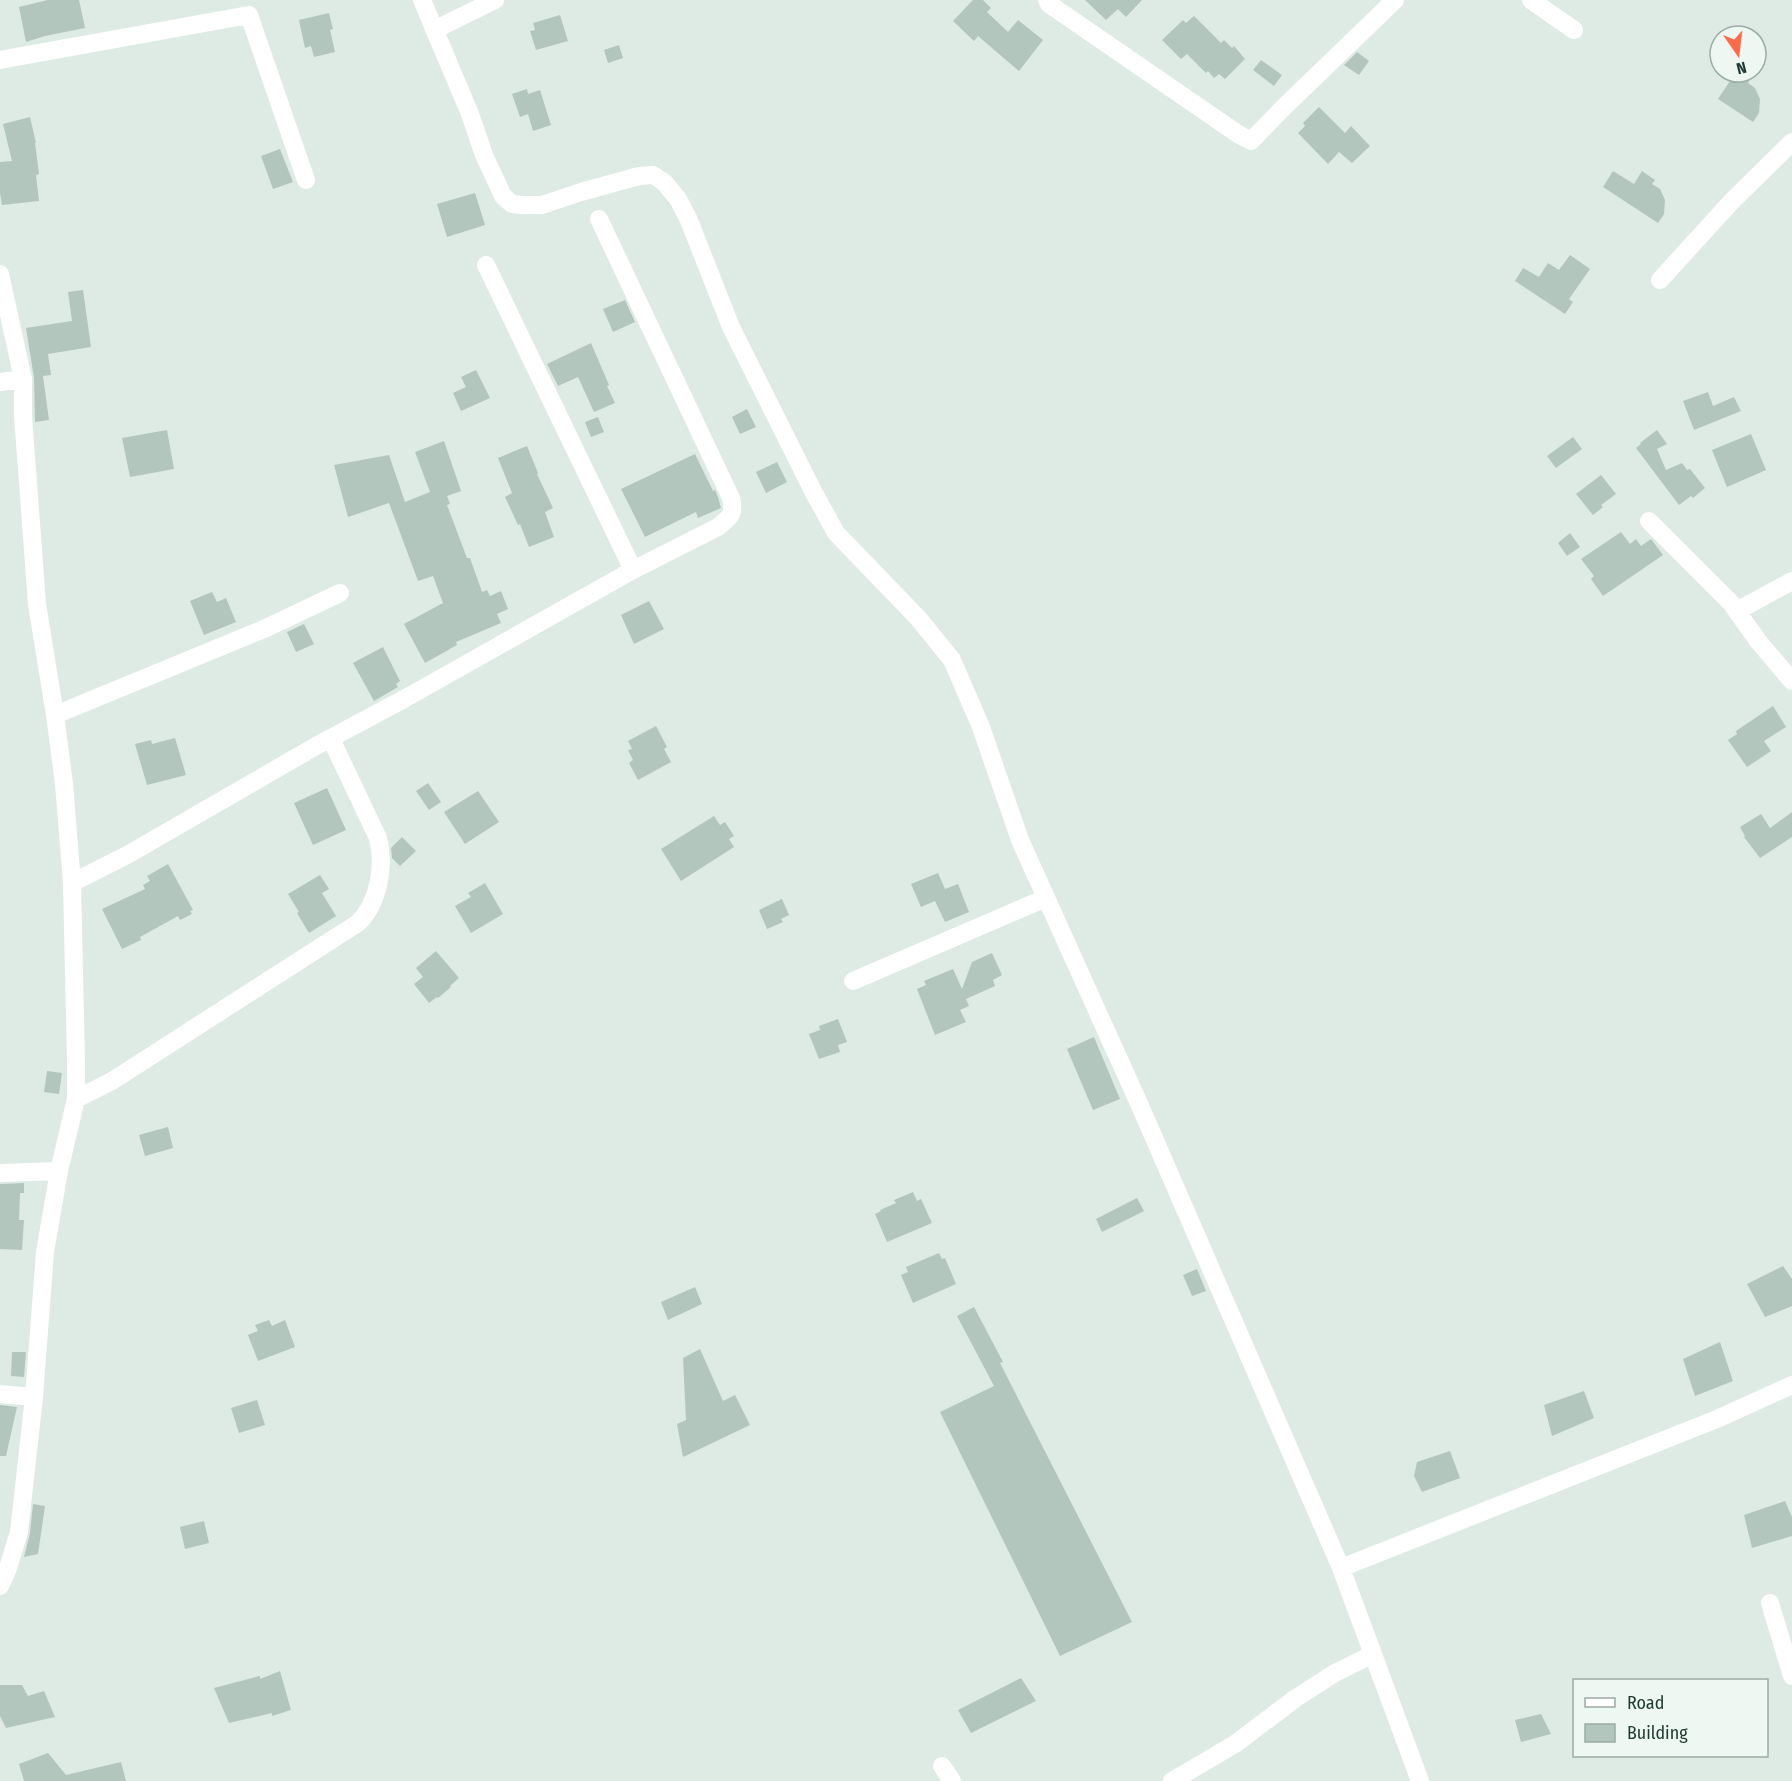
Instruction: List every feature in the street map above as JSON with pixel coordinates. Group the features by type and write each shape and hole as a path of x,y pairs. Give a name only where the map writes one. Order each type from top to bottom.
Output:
{"street":[{"path":"422,0 470,114 484,156 503,196 512,204 542,205 639,176 653,175 664,182 678,199 688,218 731,327 814,493 836,532 920,619 951,660 981,727 1020,840 1141,1108 1341,1568 1420,1781"},
{"path":"436,29 495,0"},
{"path":"1047,0 1049,4 1219,122 1251,141 1395,0"},
{"path":"1531,0 1574,30"},
{"path":"0,60 249,15 306,180"},
{"path":"1660,280 1732,201 1792,142"},
{"path":"72,883 149,843 330,739 633,570 718,527 730,518 734,508 731,498 599,219"},
{"path":"486,265 633,570"},
{"path":"0,274 22,378 37,604 64,784 72,883 76,1019 76,1099 58,1171 45,1252 34,1397 19,1533 2,1575"},
{"path":"0,382 22,378"},
{"path":"1649,521 1737,611 1758,641 1792,681"},
{"path":"1737,611 1792,581"},
{"path":"55,715 264,628 340,593"},
{"path":"76,1099 112,1081 366,916 380,875 381,850 378,838 330,739"},
{"path":"853,981 1046,898"},
{"path":"0,1173 58,1171"},
{"path":"1341,1568 1717,1419 1792,1385"},
{"path":"0,1394 34,1397"},
{"path":"1770,1603 1792,1676"},
{"path":"1172,1781 1235,1744 1296,1698 1335,1673 1373,1654"}],"building":[{"path":"48,0 79,0 85,28 26,42 19,7"},
{"path":"973,0 983,0 991,8 987,12 1008,32 1018,20 1043,40 1019,71 978,36 974,41 953,21"},
{"path":"1085,0 1142,0 1126,17 1118,9 1106,20"},
{"path":"329,13 335,52 314,57 311,46 305,48 299,20"},
{"path":"560,15 568,41 536,50 530,31 535,30 533,23"},
{"path":"1194,16 1221,43 1224,40 1232,48 1234,46 1245,59 1225,79 1219,74 1214,78 1208,71 1206,73 1187,54 1181,59 1162,40 1183,20 1186,23"},
{"path":"619,45 623,58 608,63 604,50"},
{"path":"1357,52 1369,61 1359,75 1344,65"},
{"path":"1261,60 1282,75 1274,86 1253,70"},
{"path":"1728,84 1749,84 1755,88 1760,99 1759,113 1753,122 1718,99"},
{"path":"527,89 528,94 540,90 551,125 533,131 528,114 520,117 512,94"},
{"path":"1319,107 1345,133 1351,126 1370,146 1352,163 1339,152 1328,164 1298,133 1305,126 1303,123"},
{"path":"30,117 36,143 39,201 2,205 0,162 12,161 3,124"},
{"path":"280,149 293,182 273,189 261,156"},
{"path":"1613,171 1634,184 1642,171 1655,180 1652,184 1660,189 1665,200 1664,214 1658,223 1603,187"},
{"path":"475,193 485,225 447,237 437,204"},
{"path":"1570,255 1590,269 1569,299 1573,302 1565,314 1515,281 1523,268 1539,277 1548,263 1559,270"},
{"path":"83,290 91,347 48,354 51,375 43,376 49,420 35,422 34,378 26,328 72,321 68,292"},
{"path":"625,300 635,322 613,332 603,309"},
{"path":"591,343 615,403 594,412 578,377 558,386 547,364"},
{"path":"476,370 490,398 461,411 453,393 466,387 461,377"},
{"path":"1708,392 1713,406 1734,397 1741,411 1694,430 1683,401"},
{"path":"747,409 756,427 740,434 732,417"},
{"path":"598,417 604,432 591,437 585,422"},
{"path":"167,430 174,469 130,477 122,438"},
{"path":"1657,430 1667,444 1657,449 1666,470 1682,463 1687,470 1690,469 1705,488 1693,498 1691,496 1679,505 1636,448"},
{"path":"1751,434 1766,470 1727,487 1712,450"},
{"path":"1573,437 1582,449 1556,468 1547,456"},
{"path":"444,441 461,491 447,496 450,504 447,505 467,558 470,558 482,592 487,590 490,596 501,591 508,609 497,614 501,623 456,642 457,645 425,663 404,624 443,603 433,576 418,581 389,503 348,517 334,465 389,455 405,502 430,492 415,452"},
{"path":"527,446 553,508 545,512 554,537 529,547 520,524 518,525 505,497 512,493 498,458"},
{"path":"695,454 713,491 715,490 721,508 698,518 696,512 645,537 621,489"},
{"path":"777,462 787,482 766,493 756,472"},
{"path":"1601,475 1616,494 1601,505 1603,507 1593,515 1576,494"},
{"path":"1621,532 1630,544 1636,539 1641,546 1651,539 1663,555 1603,596 1591,579 1594,576 1581,559"},
{"path":"1570,533 1580,547 1567,556 1558,543"},
{"path":"212,592 217,602 226,598 236,622 204,635 190,601"},
{"path":"649,601 664,629 634,644 621,615"},
{"path":"304,624 314,644 296,652 287,632"},
{"path":"383,647 400,681 396,684 398,687 374,701 353,663"},
{"path":"1773,706 1786,727 1764,741 1771,751 1747,767 1728,740 1737,734 1736,731"},
{"path":"656,726 667,747 664,749 671,762 638,780 629,763 633,760 628,750 632,749 628,741"},
{"path":"175,738 186,775 147,785 135,744 151,740 152,744"},
{"path":"428,783 441,802 429,810 416,791"},
{"path":"327,788 346,830 313,845 294,803"},
{"path":"478,791 499,822 465,844 444,812"},
{"path":"1792,812 1792,837 1760,858 1744,837 1740,827 1761,814 1770,828"},
{"path":"714,816 720,825 725,822 734,836 729,839 734,847 681,881 661,849"},
{"path":"402,837 416,851 400,866 392,858 391,848"},
{"path":"168,864 193,910 190,911 192,914 180,920 178,916 140,937 141,940 122,949 102,909 145,889 143,885 150,881 147,876"},
{"path":"938,873 945,889 958,884 969,912 945,922 935,901 921,907 911,884"},
{"path":"320,875 329,889 322,893 336,916 309,933 288,894"},
{"path":"485,883 503,914 471,933 455,906 471,897 468,893"},
{"path":"782,899 789,915 781,919 783,922 767,929 759,910"},
{"path":"436,951 459,978 438,998 429,1003 414,984 423,977 416,968"},
{"path":"992,953 1002,975 993,980 995,986 966,999 969,1006 960,1010 966,1022 935,1035 917,989 926,985 924,981 953,969 962,989 972,962"},
{"path":"838,1019 847,1042 838,1045 840,1052 819,1059 809,1034 820,1030 819,1026"},
{"path":"1094,1037 1120,1099 1093,1110 1067,1049"},
{"path":"47,1071 62,1073 59,1094 44,1092"},
{"path":"168,1127 173,1148 145,1156 139,1135"},
{"path":"24,1183 24,1193 20,1193 19,1220 24,1220 22,1250 0,1249 0,1184"},
{"path":"913,1192 917,1201 921,1199 932,1223 887,1242 875,1214 896,1203 894,1200"},
{"path":"1137,1198 1144,1211 1102,1232 1096,1219"},
{"path":"939,1253 942,1259 945,1258 956,1284 913,1303 901,1275 908,1272 906,1267"},
{"path":"1783,1266 1792,1279 1792,1306 1765,1317 1747,1284"},
{"path":"1197,1269 1206,1291 1192,1296 1183,1275"},
{"path":"695,1287 702,1304 668,1320 661,1302"},
{"path":"974,1307 1003,1362 1000,1363 1132,1622 1060,1656 940,1412 994,1386 957,1316"},
{"path":"269,1320 272,1326 285,1320 295,1347 258,1361 248,1335 258,1331 255,1325"},
{"path":"1720,1342 1733,1381 1695,1396 1683,1359"},
{"path":"700,1349 723,1401 735,1395 750,1425 683,1457 677,1424 686,1420 683,1358"},
{"path":"12,1352 26,1352 24,1377 11,1376"},
{"path":"1584,1391 1594,1418 1552,1436 1544,1405"},
{"path":"257,1400 265,1425 239,1433 231,1408"},
{"path":"0,1405 17,1407 6,1456 0,1456"},
{"path":"1450,1451 1460,1478 1422,1492 1414,1476 1417,1462"},
{"path":"1785,1501 1792,1517 1792,1536 1752,1548 1744,1515"},
{"path":"33,1504 45,1506 38,1554 24,1557 30,1533"},
{"path":"204,1521 209,1543 185,1549 180,1527"},
{"path":"280,1671 291,1710 272,1716 272,1713 229,1723 214,1688 260,1676 260,1679"},
{"path":"1021,1678 1036,1701 971,1733 958,1710"},
{"path":"0,1685 22,1685 28,1696 44,1691 55,1717 6,1728 0,1716"},
{"path":"1541,1714 1551,1734 1521,1742 1515,1720"},
{"path":"48,1753 66,1775 121,1762 126,1781 24,1781 19,1764"}]}
